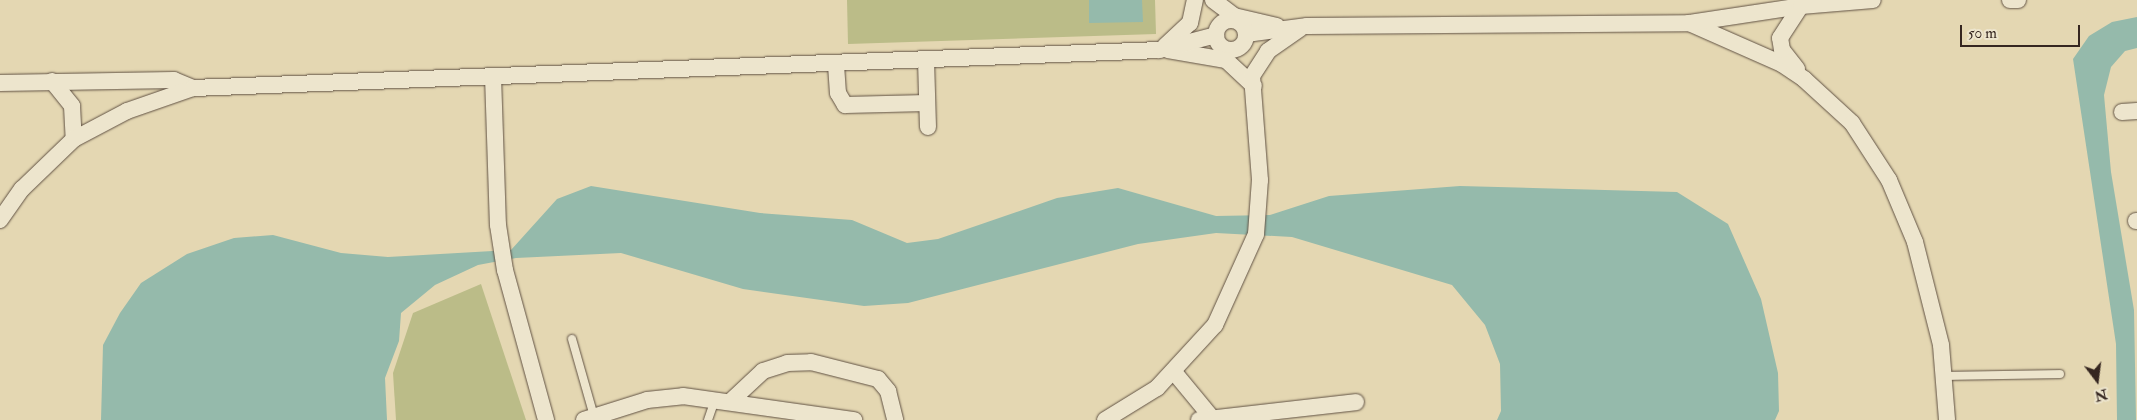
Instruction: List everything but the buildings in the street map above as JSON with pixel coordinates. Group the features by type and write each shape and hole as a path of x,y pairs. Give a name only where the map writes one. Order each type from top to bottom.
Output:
{"street":[{"path":"1161,49 1190,23 1195,0"},
{"path":"1212,0 1234,16 1286,28"},
{"path":"1212,0 1222,47 1286,28 1307,26 1689,23 1801,6 1873,0"},
{"path":"2010,0 2018,0"},
{"path":"1801,6 1780,38 1782,50 1804,79"},
{"path":"1105,420 1157,388 1174,372 1215,325 1252,242 1260,180 1253,81 1240,23 1219,28 1161,49"},
{"path":"1689,23 1782,64 1804,79 1852,124 1889,180 1916,242 1946,376 1948,420"},
{"path":"1253,81 1268,51 1307,26"},
{"path":"0,220 22,190 74,139 127,111 193,88 836,64 1161,49 1226,60 1253,81"},
{"path":"926,60 928,127"},
{"path":"836,64 838,93 844,105 927,103"},
{"path":"493,76 498,225 505,270 546,420"},
{"path":"0,83 174,80 193,88"},
{"path":"52,81 72,106 74,139"},
{"path":"732,400 763,371 787,362 811,362 878,380 888,391 895,420"},
{"path":"1174,372 1205,419 1356,402"},
{"path":"589,418 647,400 715,398 854,420"}],"lane":[{"path":"572,339 589,418"},
{"path":"1946,376 2060,374"},
{"path":"708,420 715,398"}],"green space":[{"path":"847,0 1155,0 1156,34 848,44"},
{"path":"481,284 526,420 396,420 393,373 413,313"}],"shaded area":[{"path":"1089,0 1142,0 1143,22 1089,23"},
{"path":"2137,17 2137,48 2125,51 2111,67 2104,95 2111,172 2134,310 2136,420 2117,420 2116,344 2073,59 2089,36 2112,22"},
{"path":"591,186 760,213 852,220 907,243 938,239 1057,198 1118,188 1216,216 1270,215 1329,196 1460,186 1677,192 1728,224 1761,299 1778,373 1779,411 1775,420 1497,420 1501,411 1500,364 1485,325 1452,285 1292,237 1216,233 1138,244 908,303 864,306 743,289 621,253 516,258 478,265 435,285 401,313 399,341 385,378 387,420 101,420 103,345 120,313 141,283 187,254 234,238 273,235 341,253 388,257 511,250 557,199"}]}
